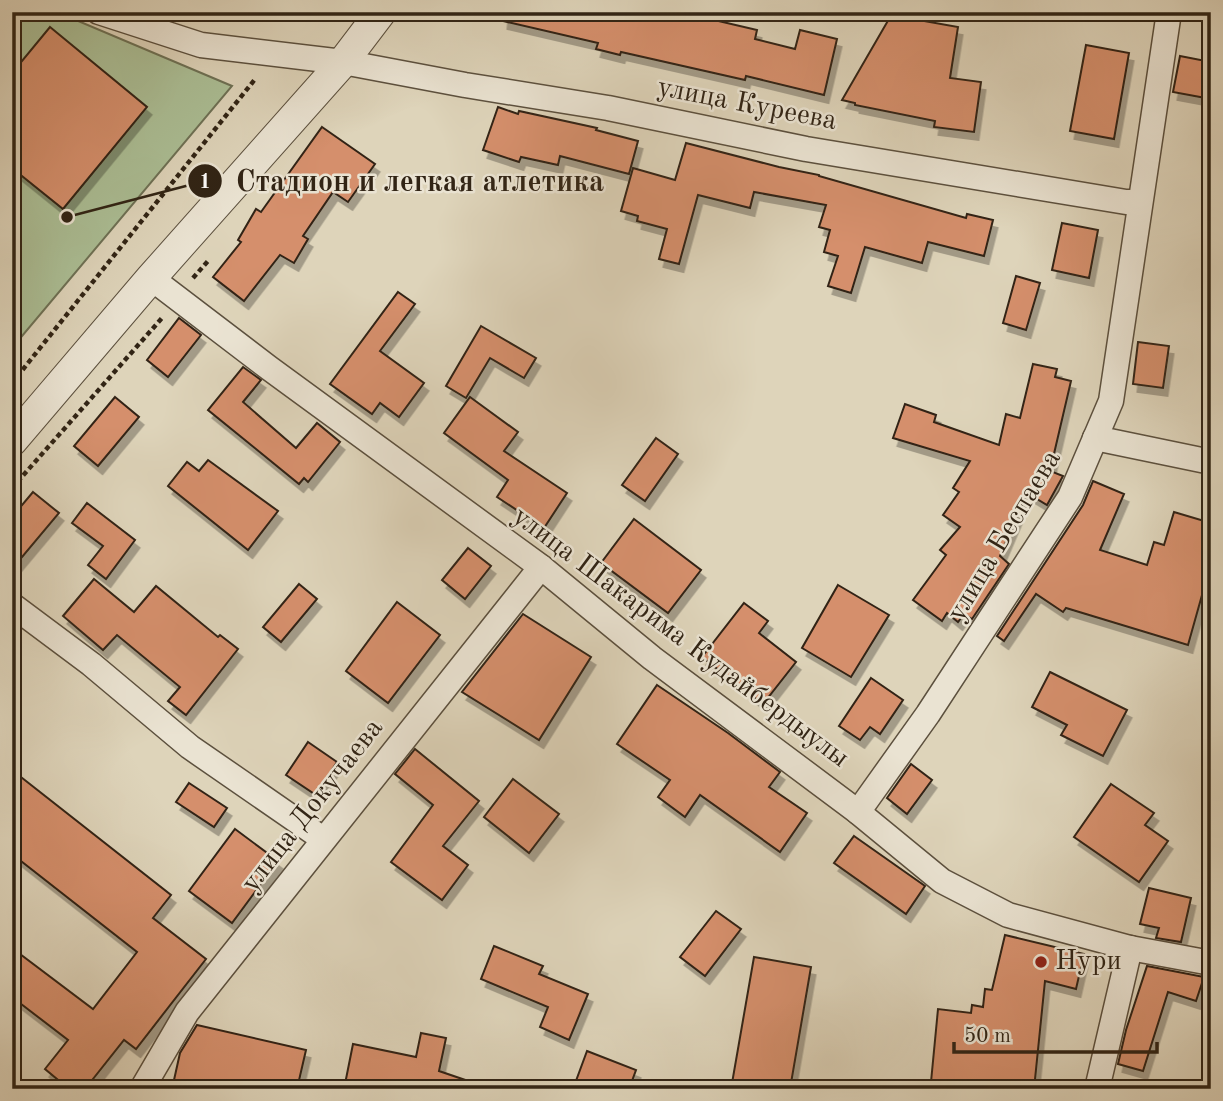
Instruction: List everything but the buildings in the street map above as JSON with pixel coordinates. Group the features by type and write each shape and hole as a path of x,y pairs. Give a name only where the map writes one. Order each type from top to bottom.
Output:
{"street":[{"name":"улица Куреева","path":"99,12 201,46 343,62 608,108 806,149 1139,202"},
{"path":"12,441 151,278 343,62 381,12"},
{"name":"улица Беспаева","path":"858,812 928,714 1070,497 1111,401 1169,12"},
{"name":"улица Шакарима Кудайбердыулы","path":"151,278 541,567 652,658 858,812 942,881 1008,915 1130,948 1211,963"},
{"path":"1095,438 1211,462"},
{"name":"улица Докучаева","path":"142,1089 187,1012 541,567"},
{"path":"12,605 91,664 190,747 323,839"},
{"path":"1097,1089 1130,948"}],"path":[{"path":"12,383 276,54"}],"green space":[{"path":"12,12 57,12 232,86 12,348"}],"place":[{"name":"Стадион и легкая атлетика","path":"67,217"},
{"name":"Нури","path":"1041,962"}]}
